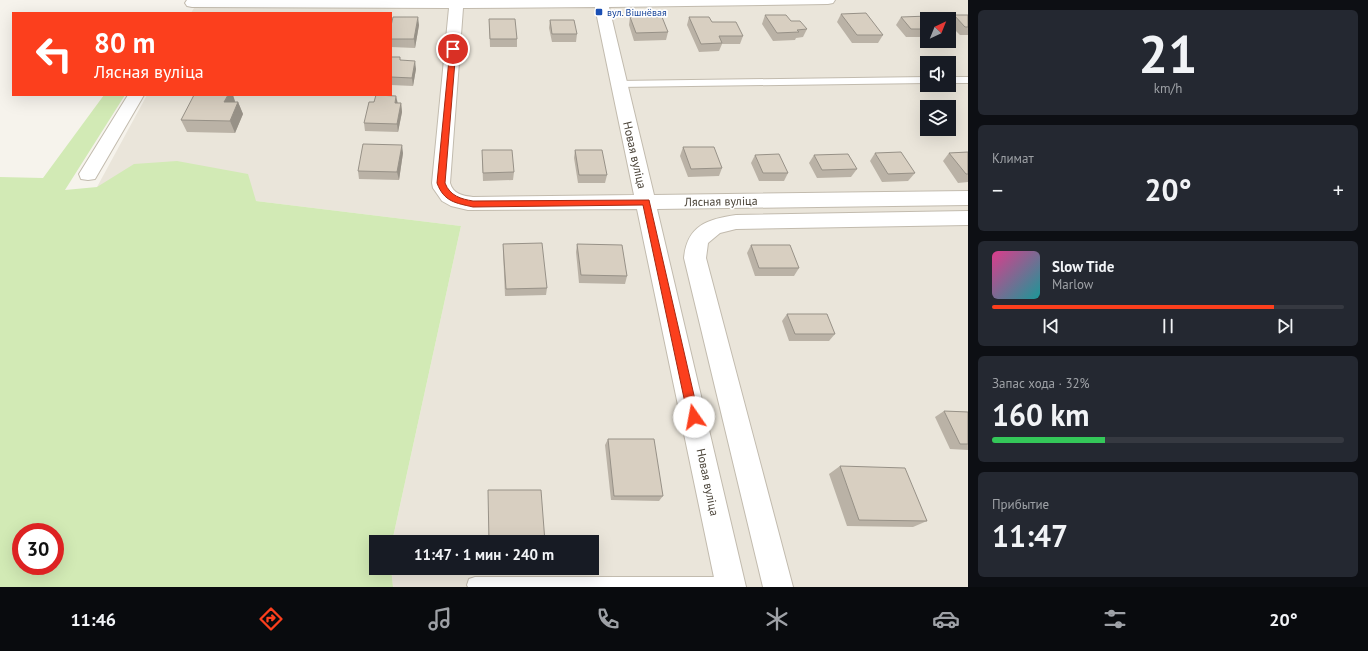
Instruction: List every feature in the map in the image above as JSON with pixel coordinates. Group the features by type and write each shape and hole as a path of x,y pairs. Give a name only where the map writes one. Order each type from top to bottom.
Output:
{"street":[{"path":"190,5 457,2 601,3 828,0"},
{"name":"Лясная вуліца","path":"457,2 441,183 444,192 448,196 464,203 968,198"},
{"name":"Новая вуліца","path":"601,3 731,586"},
{"path":"88,174 135,96"},
{"name":"Лясная вуліца","path":"778,587 695,258 695,250 701,235 715,226 725,223 968,218"}],"lane":[{"path":"618,84 920,80"},
{"path":"956,80 968,80"},
{"path":"475,585 731,586"}],"shaded area":[{"path":"199,0 968,0 968,587 393,587 392,575 599,575 599,535 394,535 461,226 256,201 97,187 146,96 392,96 392,12 192,12"}],"green space":[{"path":"103,96 124,96 65,190 97,187 134,164 177,161 248,174 256,201 461,226 394,535 369,535 369,575 392,575 393,587 0,587 0,177 43,178"}],"building":[{"path":"866,13 883,35 857,35 841,14"},
{"path":"765,15 786,15 791,21 800,21 807,29 797,30 799,32 777,33"},
{"path":"956,15 968,15 968,27 965,27 956,17"},
{"path":"920,16 920,29 911,29 901,17"},
{"path":"393,17 418,17 414,39 392,39"},
{"path":"630,17 662,17 668,32 636,33"},
{"path":"689,17 709,17 712,22 736,22 743,36 719,36 722,43 701,44"},
{"path":"489,19 515,19 517,39 490,39"},
{"path":"550,20 574,20 577,34 552,34"},
{"path":"392,57 400,57 400,60 415,61 412,78 392,77"},
{"path":"193,96 227,96 224,102 238,102 230,121 181,120"},
{"path":"376,96 396,96 395,103 401,103 397,124 364,123 369,102 374,102"},
{"path":"363,144 402,145 397,172 358,171"},
{"path":"683,147 714,147 722,168 691,169"},
{"path":"482,150 512,150 514,172 483,173"},
{"path":"575,150 602,150 607,175 579,175"},
{"path":"901,152 915,173 888,174 875,153"},
{"path":"968,152 968,174 966,174 949,153"},
{"path":"779,154 788,173 763,173 755,155"},
{"path":"848,154 857,169 822,170 814,155"},
{"path":"542,243 547,288 506,289 503,244"},
{"path":"577,244 622,245 627,276 581,275"},
{"path":"751,245 790,245 799,268 759,268"},
{"path":"787,314 827,314 835,334 795,334"},
{"path":"944,411 968,412 968,444 960,444"},
{"path":"608,439 654,439 663,496 614,496"},
{"path":"840,466 905,468 927,521 859,520"},
{"path":"488,490 541,490 544,535 489,535"}],"place":[{"name":"вул. Вішнёвая","path":"599,12"}],"route":[{"path":"453,49 441,183 444,192 455,200 473,204 646,202 694,417"}]}
